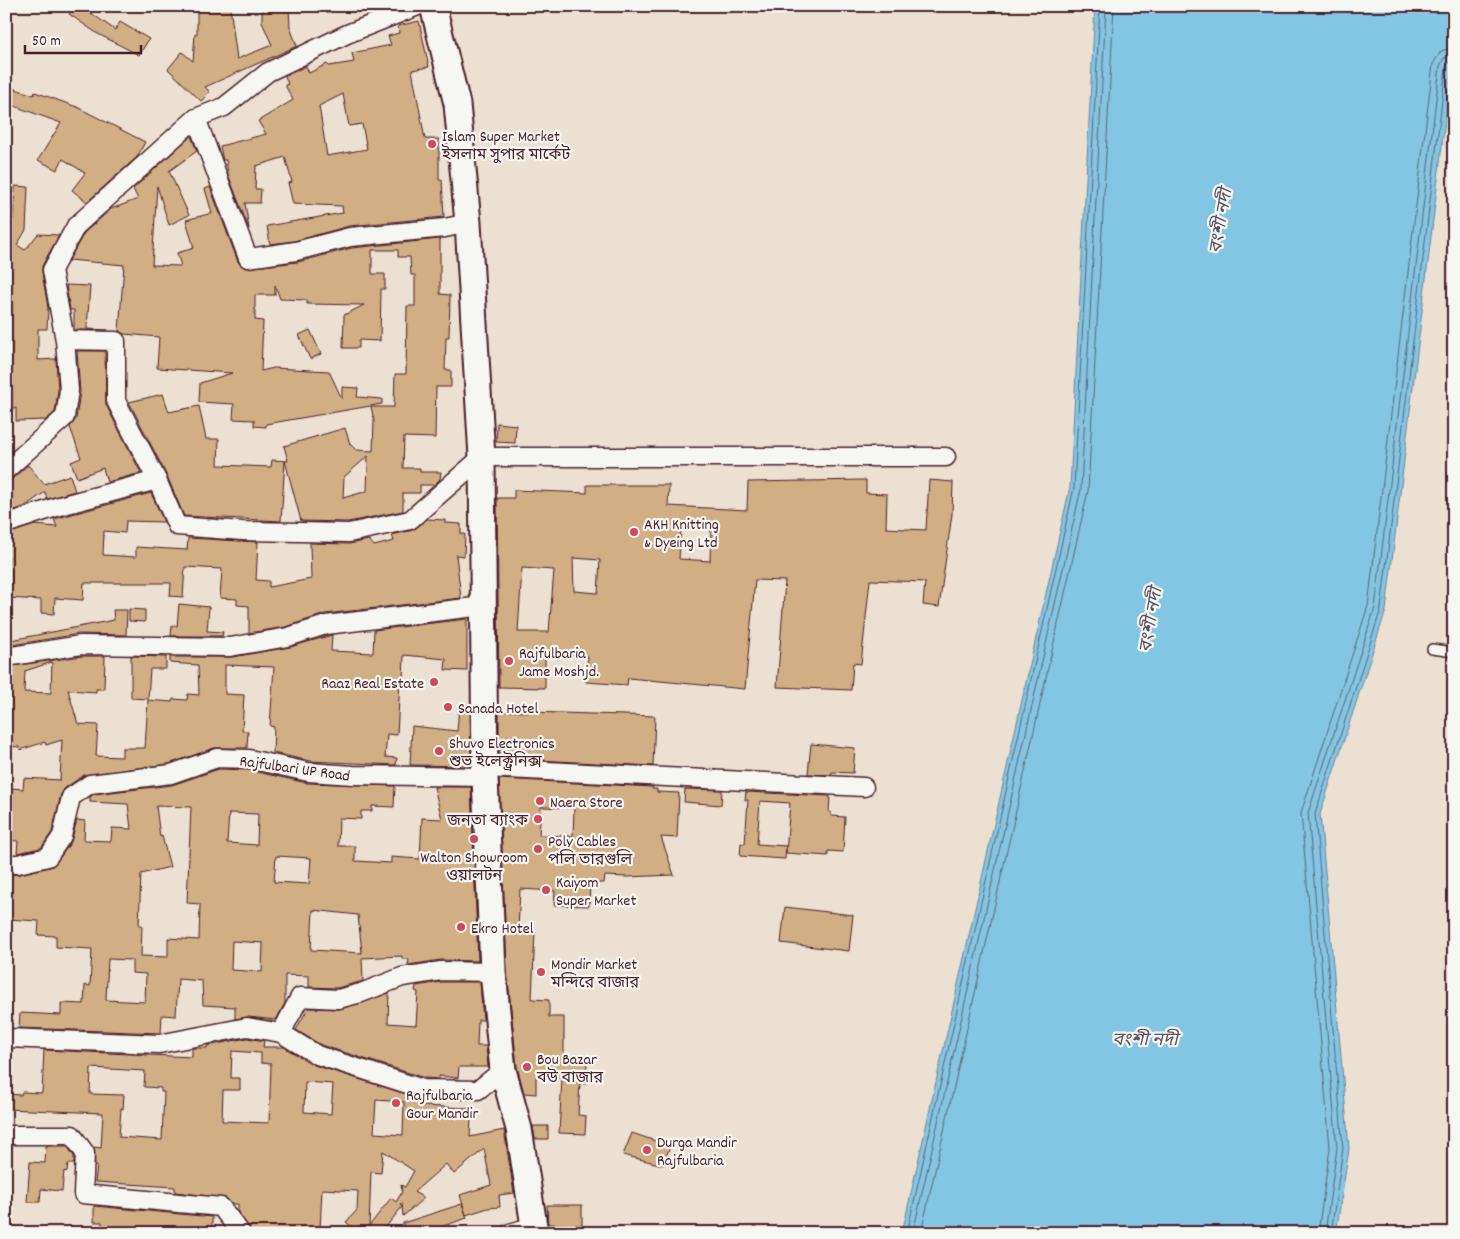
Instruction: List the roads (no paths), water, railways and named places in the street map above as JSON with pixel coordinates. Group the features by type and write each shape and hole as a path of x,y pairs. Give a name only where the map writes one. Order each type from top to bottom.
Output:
{"street":[{"path":"6,470 65,417 69,390 65,340 52,270 76,226 196,118 224,107 268,72 348,34 418,6"},
{"path":"433,6 457,104 468,223 482,457 485,773 493,972 503,1070 519,1129 526,1230"},
{"path":"196,118 248,258 296,251 350,237 445,228 468,223"},
{"path":"65,340 116,341 116,402 157,480 177,526 242,531 349,532 410,520 482,457 946,457"},
{"path":"6,524 56,507 157,480"},
{"path":"6,657 81,645 230,648 288,636 326,625 483,606"},
{"name":"Rajfulbari UP Road","path":"6,864 18,864 48,857 62,836 71,797 90,784 171,774 217,758 249,759 308,772 353,776 485,773 864,787"},
{"path":"282,1033 300,996 338,999 362,993 402,977 441,971 493,972"},
{"path":"6,1038 160,1044 247,1027 282,1033 317,1055 423,1089 478,1090 503,1070"},
{"path":"6,1135 72,1135 85,1154 83,1194 221,1206 241,1233"}],"lane":[{"path":"1432,649 1454,652"}],"water":[{"name":"বংশী নদী","path":"1095,6 1454,6 1454,46 1386,610 1320,814 1349,1149 1336,1233 902,1233 1070,487"}],"place":[{"name":"Islam Super Market ইসলাম সুপার মার্কেট","path":"432,144"},
{"name":"AKH Knitting & Dyeing Ltd","path":"634,532"},
{"name":"Rajfulbaria Jame Moshjd.","path":"509,661"},
{"name":"Raaz Real Estate","path":"434,682"},
{"name":"Sanada Hotel","path":"448,707"},
{"name":"Shuvo Electronics শুভ ইলেক্ট্রনিক্স","path":"439,751"},
{"name":"Naera Store","path":"540,801"},
{"name":"জনতা ব্যাংক","path":"538,819"},
{"name":"Walton Showroom ওয়ালটন","path":"474,839"},
{"name":"Poly Cables পলি তারগুলি","path":"538,849"},
{"name":"Kaiyom Super Market","path":"546,890"},
{"name":"Ekro Hotel","path":"461,927"},
{"name":"Mondir Market মন্দিরে বাজার","path":"541,972"},
{"name":"Bou Bazar বউ বাজার","path":"527,1067"},
{"name":"Rajfulbaria Gour Mandir","path":"396,1103"},
{"name":"Durga Mandir Rajfulbaria","path":"647,1150"}]}
